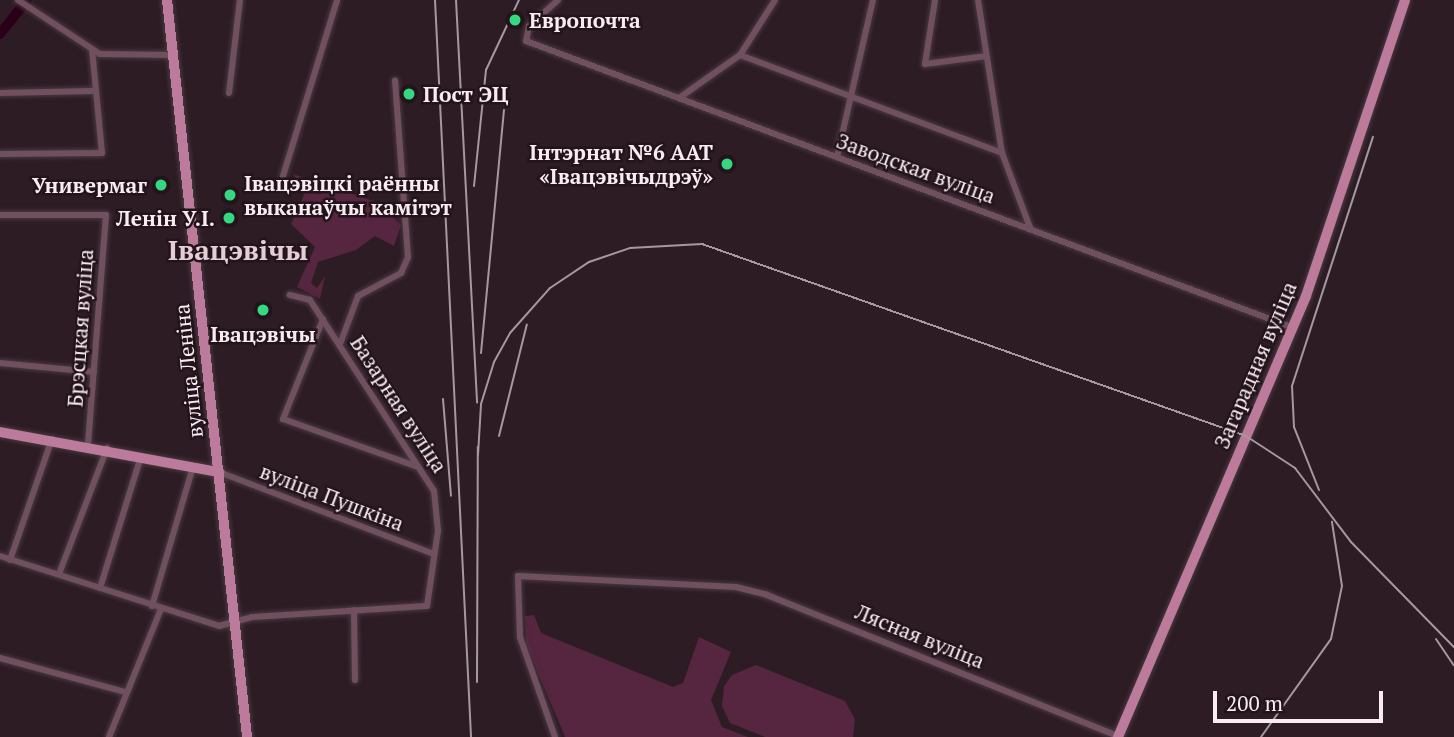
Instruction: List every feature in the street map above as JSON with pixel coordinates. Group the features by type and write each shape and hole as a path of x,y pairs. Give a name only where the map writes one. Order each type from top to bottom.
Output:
{"main road":[{"name":"вуліца Леніна","path":"167,0 247,737"},
{"name":"Загарадная вуліца","path":"1118,736 1294,328 1405,0"},
{"path":"0,432 142,453 219,472"}],"street":[{"path":"229,93 240,0"},
{"path":"283,176 337,0"},
{"name":"Заводская вуліца","path":"558,0 529,26 526,41 1294,328"},
{"path":"679,99 740,55 775,0"},
{"path":"837,157 853,97 873,0"},
{"path":"935,0 925,64 986,56"},
{"path":"978,0 1002,153 1016,203 1031,230"},
{"path":"19,1 92,50 128,58 174,55"},
{"path":"0,154 102,153 92,91 92,50"},
{"path":"740,55 1002,153"},
{"path":"340,344 358,296 401,274 408,257 395,80"},
{"path":"0,93 92,91"},
{"path":"1009,221 1016,203"},
{"name":"Брэсцкая вуліца","path":"0,215 106,215 88,444"},
{"name":"Базарная вуліца","path":"290,295 310,300 418,467 436,503 434,554 427,606 354,610"},
{"path":"323,319 284,419 418,467"},
{"path":"0,363 94,372"},
{"path":"10,560 52,439"},
{"path":"59,574 107,448"},
{"path":"100,588 142,453"},
{"path":"152,606 194,464"},
{"name":"вуліца Пушкіна","path":"219,472 434,554"},
{"path":"0,556 219,626 354,610 355,680"},
{"name":"Лясная вуліца","path":"555,737 520,637 518,576 704,585 767,595 1118,736"},
{"path":"110,737 125,692 161,609"},
{"path":"0,658 125,692"}],"shaded area":[{"path":"293,174 379,203 401,225 394,246 375,236 356,250 318,262 311,283 317,288 325,276 320,299 297,287 315,247 291,224 304,195"},
{"path":"534,615 541,633 673,687 683,683 699,637 731,652 711,700 722,727 748,737 565,737 526,644 525,616"},
{"path":"756,665 845,701 855,719 853,737 765,737 730,723 722,706 724,686 732,675"}],"waterway":[{"path":"0,34 27,0"}],"railway":[{"path":"435,0 471,737"},
{"path":"456,0 477,402"},
{"path":"474,186 486,70 519,0"},
{"path":"481,353 504,110"},
{"path":"1319,490 1294,427 1292,386 1373,137"},
{"path":"478,455 481,404 494,362 510,333 550,288 589,262 630,248 702,244 1246,436 1295,468 1351,542 1454,647"},
{"path":"499,436 527,324"},
{"path":"443,399 451,496"},
{"path":"477,682 478,447"},
{"path":"1261,737 1331,639 1342,586 1332,522"},
{"path":"1436,639 1454,666"}],"place":[{"name":"Европочта","path":"515,20"},
{"name":"Пост ЭЦ","path":"409,94"},
{"name":"Інтэрнат №6 ААТ «Івацэвічыдрэў»","path":"727,164"},
{"name":"Универмаг","path":"161,185"},
{"name":"Івацэвіцкі раённы выканаўчы камітэт","path":"230,195"},
{"name":"Ленін У.І.","path":"229,218"},
{"name":"Івацэвічы","path":"263,310"}],"district":[{"name":"Івацэвічы","path":"238,250"}]}
